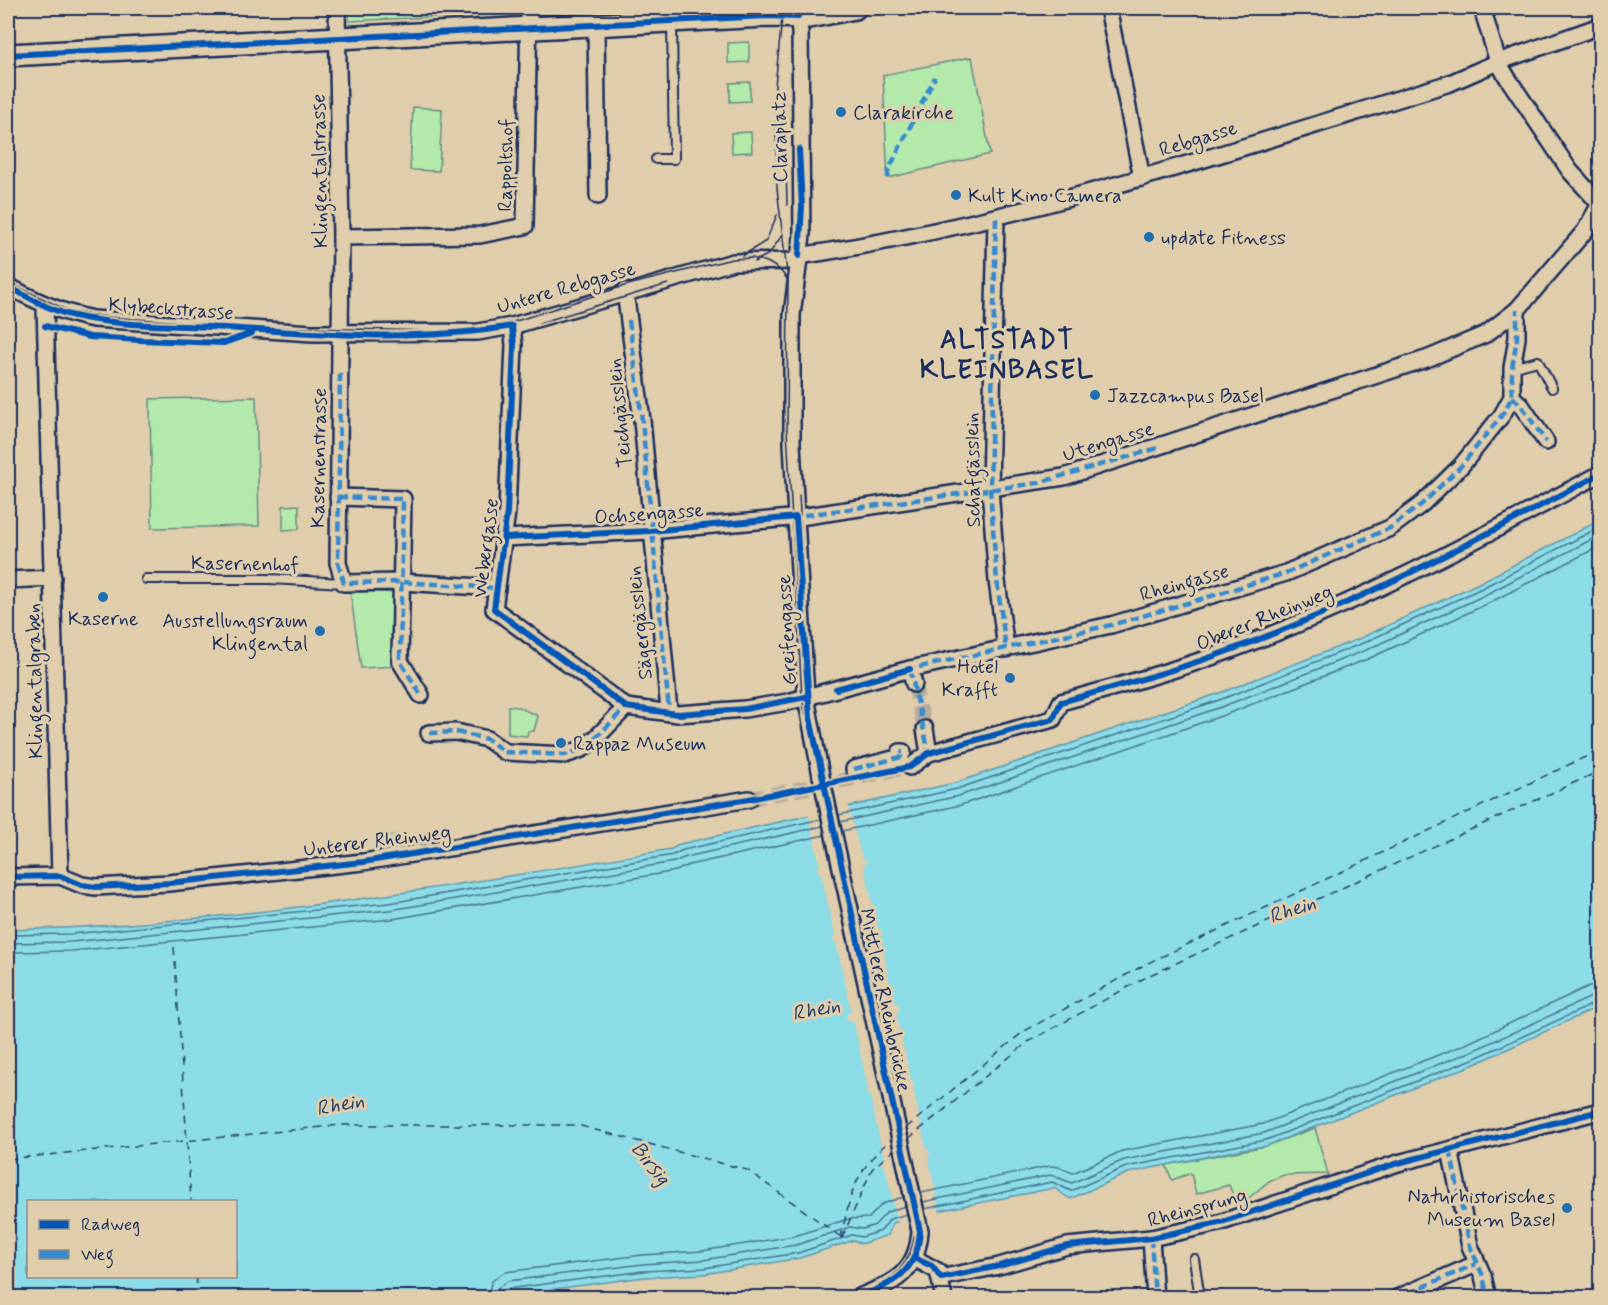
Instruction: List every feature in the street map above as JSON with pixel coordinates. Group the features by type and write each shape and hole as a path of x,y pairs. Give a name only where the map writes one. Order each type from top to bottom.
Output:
{"street":[{"name":"Klingentalstrasse","path":"337,8 341,237 340,333"},
{"path":"529,8 529,29"},
{"path":"8,55 529,29 855,8"},
{"path":"1108,8 1143,178"},
{"path":"1482,8 1498,62 1570,171 1600,204"},
{"name":"Claraplatz","path":"797,12 802,207 799,255"},
{"path":"596,25 603,160 598,196"},
{"name":"Rebgasse","path":"799,255 848,248 996,218 1143,178 1450,83 1498,62 1600,27"},
{"name":"Rappoltshof","path":"341,237 480,235 525,226 529,29"},
{"name":"Utengasse","path":"796,517 1064,477 1429,358 1486,334 1517,310 1585,231 1600,204"},
{"name":"Schafgässlein","path":"996,218 990,489 997,580 1006,649"},
{"name":"Untere Rebgasse","path":"340,333 458,333 512,326 625,291 733,262 793,261 799,255"},
{"name":"Greifengasse","path":"799,255 792,315 791,371 796,517 806,697 820,776"},
{"name":"Klybeckstrasse","path":"8,285 45,305 68,314 93,319 340,333"},
{"name":"Teichgässlein","path":"625,291 642,420 650,531"},
{"name":"Klingentalgraben","path":"45,305 60,876"},
{"path":"1517,310 1512,397 1521,405 1546,442"},
{"name":"Webergasse","path":"512,326 511,447 504,538 494,609 626,706"},
{"name":"Kasernenstrasse","path":"340,333 338,564 344,583"},
{"name":"Rheingasse","path":"626,706 678,714 743,710 912,676 1006,649 1111,625 1286,573 1390,528 1422,504 1481,445 1512,397"},
{"name":"Oberer Rheinweg","path":"929,753 1053,719 1061,702 1214,656 1308,619 1413,572 1600,474"},
{"path":"338,497 403,499 400,661 421,694"},
{"name":"Ochsengasse","path":"504,538 650,531 796,517"},
{"name":"Sägergässlein","path":"650,531 669,711"},
{"path":"8,580 52,578"},
{"path":"344,583 402,582 497,588"},
{"path":"429,733 456,732 487,740 505,752 565,755 582,749 595,739 626,706"},
{"path":"910,766 929,753 925,729"},
{"path":"854,769 902,757 900,752 903,752"},
{"name":"Mittlere Rheinbrücke","path":"820,776 920,1231 914,1258"},
{"name":"Unterer Rheinweg","path":"8,877 60,876 82,885 96,887 169,883 363,862 749,799"},
{"name":"Rheinsprung","path":"949,1276 999,1266 1067,1246 1150,1238 1219,1222 1365,1173 1600,1111"},
{"path":"1450,1150 1470,1246 1476,1264 1484,1276 1488,1298"},
{"path":"1150,1238 1155,1298"},
{"path":"857,1298 897,1280 914,1258 938,1271 944,1298"},
{"path":"1397,1298 1476,1264"}],"lane":[{"path":"656,159 674,159 672,21"},
{"path":"1512,368 1538,361 1552,388"},
{"name":"Kasernenhof","path":"146,579 268,579 344,583"},
{"path":"1194,1259 1200,1298"}],"green space":[{"path":"349,8 516,8 514,13 349,21"},
{"path":"749,42 749,62 728,63 728,43"},
{"path":"972,57 990,154 888,178 883,75"},
{"path":"750,82 750,101 730,102 730,83"},
{"path":"413,107 442,109 439,171 410,170"},
{"path":"751,132 752,152 732,153 731,133"},
{"path":"256,397 259,526 152,528 150,399"},
{"path":"299,505 299,529 283,530 283,506"},
{"path":"350,590 396,593 397,666 361,668"},
{"path":"508,706 518,707 538,716 534,731 528,731 527,736 508,734"},
{"path":"406,834 407,848 384,851 382,837"},
{"path":"1315,1128 1328,1174 1284,1175 1269,1181 1238,1207 1229,1185 1196,1194 1191,1173 1172,1180 1166,1165 1266,1146"}],"water":[{"path":"1600,520 1600,1006 1475,1064 1266,1146 1128,1173 1070,1199 1054,1188 943,1210 893,1223 888,1235 861,1244 854,1240 800,1258 704,1274 645,1277 493,1297 8,1297 8,930 92,927 341,902 672,849 680,844 955,783 1220,693 1361,638 1477,584"}],"pier":[{"path":"848,804 862,858 867,860 864,866 878,928 883,931 880,935 894,1003 898,1003 900,1011 896,1013 911,1080 915,1083 913,1087 926,1148 931,1152 928,1156 940,1214 898,1224 885,1167 880,1163 884,1159 870,1096 865,1093 868,1089 854,1023 845,1017 851,1010 836,943 832,940 835,936 821,873 816,870 820,866 808,813"}],"ferry route":[{"path":"906,1128 1023,1032 1146,964 1600,750"},
{"path":"908,1139 1028,1042 1150,975 1600,771"},
{"path":"174,947 191,1200"},
{"path":"8,1159 341,1125 577,1125 747,1170 841,1237"},
{"path":"841,1238 856,1182 871,1160 893,1138"},
{"path":"842,1238 872,1169 895,1149"},
{"path":"196,1278 198,1298"}],"tunnel":[{"path":"914,684 925,729"},
{"path":"749,799 910,767"}],"tram line":[{"path":"783,8 775,86 777,188 788,281 787,430 802,698 915,1231 912,1246 901,1268 883,1283 845,1298"},
{"path":"786,163 787,205"},
{"path":"742,256 766,241 777,215"},
{"path":"754,262 769,254 783,234"},
{"path":"8,282 69,311 107,317 262,327 438,331 477,328 516,321 624,286 732,259 752,258 767,262 779,269 788,280"},
{"path":"539,323 668,284"},
{"path":"799,495 810,690"}],"marked path":[{"path":"888,178 888,171 935,77"},
{"path":"996,218 990,489 997,581 1006,649"},
{"path":"906,670 1111,625 1198,600 1286,573 1390,528 1422,504 1461,466 1502,415 1512,397 1517,310"},
{"path":"629,320 642,420 669,711"},
{"path":"340,373 338,563 344,583 402,582 497,588"},
{"path":"1512,397 1521,405 1546,442"},
{"path":"791,517 1038,483 1158,448"},
{"path":"338,497 403,499 400,661 421,695"},
{"path":"910,669 929,753"},
{"path":"429,733 456,732 487,739 505,752 565,755 582,749 595,739 626,707"},
{"path":"854,769 901,757 900,752 903,752"},
{"path":"1450,1150 1470,1246 1483,1276 1488,1298"},
{"path":"1151,1238 1155,1298"},
{"path":"1397,1298 1476,1264"}],"cycle path":[{"path":"8,55 766,16 798,17"},
{"path":"799,149 802,207 799,256"},
{"path":"8,286 70,315 122,323 361,335 438,334 512,326 514,345 507,512 494,609 626,707 678,714 745,709 806,697"},
{"path":"45,326 90,337 224,343 252,333"},
{"path":"8,877 60,876 82,885 96,887 169,883 363,862 749,799 910,767 929,753 1053,719 1061,702 1195,663 1314,617 1459,549 1600,474"},
{"path":"504,538 650,531 796,517 810,718 920,1231 914,1258 901,1275 892,1282 857,1298"},
{"path":"836,689 910,669"},
{"path":"914,1258 932,1266 941,1278 999,1266 1067,1246 1151,1238 1219,1223 1398,1163 1600,1111"}],"place":[{"name":"Clarakirche","path":"841,112"},
{"name":"Kult Kino Camera","path":"956,195"},
{"name":"update Fitness","path":"1149,237"},
{"name":"Jazzcampus Basel","path":"1095,395"},
{"name":"Kaserne","path":"103,597"},
{"name":"Ausstellungsraum Klingental","path":"320,631"},
{"name":"Hotel Krafft","path":"1010,678"},
{"name":"Rappaz Museum","path":"561,743"},
{"name":"Naturhistorisches Museum Basel","path":"1567,1208"}],"district":[{"name":"ALTSTADT KLEINBASEL","path":"1007,354"}],"water label":[{"name":"Rhein","path":"1292,909"},
{"name":"Rhein","path":"816,1009"},
{"name":"Rhein","path":"340,1104"},
{"name":"Birsig","path":"651,1163"}]}
